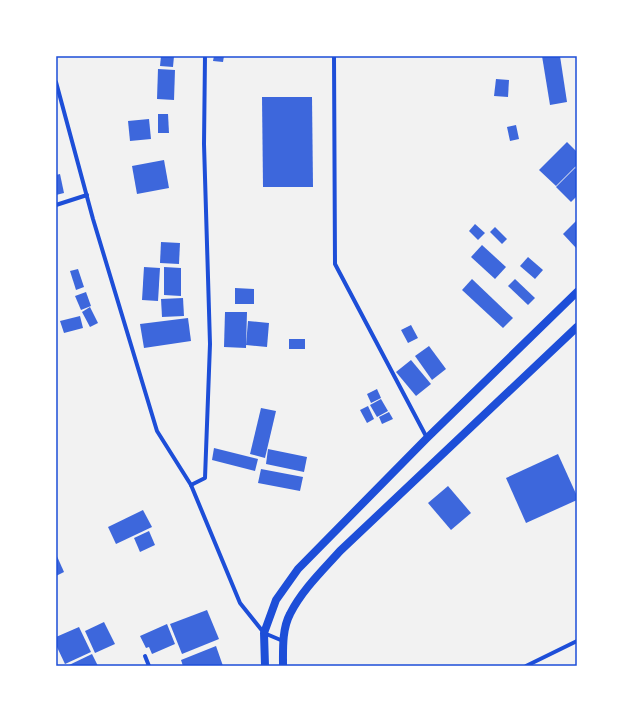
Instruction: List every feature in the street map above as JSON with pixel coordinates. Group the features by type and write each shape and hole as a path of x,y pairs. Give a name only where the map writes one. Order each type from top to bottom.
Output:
{"main road":[{"path":"265,666 264,633 276,600 298,569 427,438 577,292"},
{"path":"284,666 283,641 290,615 311,583 340,551 577,327"}],"street":[{"path":"191,485 204,478 210,344 204,144 205,56"},
{"path":"334,56 334,264 427,438"},
{"path":"56,83 156,431 191,485 240,603 264,633 283,641"},
{"path":"56,205 87,195"},
{"path":"526,666 577,641"},
{"path":"144,656 149,666"}],"building":[{"path":"161,56 174,56 173,67 160,66"},
{"path":"214,56 224,56 223,62 213,61"},
{"path":"542,56 560,56 567,102 550,105"},
{"path":"158,69 175,70 174,100 157,99"},
{"path":"496,79 509,80 508,97 494,96"},
{"path":"262,97 312,97 313,187 263,187"},
{"path":"158,114 168,114 169,133 158,133"},
{"path":"149,119 151,139 130,141 128,121"},
{"path":"516,125 519,139 510,141 507,127"},
{"path":"567,142 577,152 577,165 556,186 539,170"},
{"path":"164,160 169,188 137,194 132,166"},
{"path":"575,168 577,170 577,196 571,202 556,187"},
{"path":"60,174 64,193 56,195 56,175"},
{"path":"577,220 577,249 563,234"},
{"path":"475,224 485,233 478,240 469,231"},
{"path":"495,227 507,239 502,244 490,232"},
{"path":"161,242 180,243 179,264 160,263"},
{"path":"482,245 506,267 495,279 471,257"},
{"path":"528,257 543,270 535,279 520,266"},
{"path":"144,267 160,268 158,301 142,300"},
{"path":"164,267 181,268 181,296 164,295"},
{"path":"78,269 84,287 76,290 70,271"},
{"path":"472,279 513,318 503,328 462,290"},
{"path":"515,279 535,298 528,305 508,286"},
{"path":"235,288 254,289 254,304 235,304"},
{"path":"86,292 91,306 81,310 75,296"},
{"path":"183,298 184,316 162,317 161,299"},
{"path":"90,307 98,323 90,327 82,312"},
{"path":"225,312 247,312 246,348 224,347"},
{"path":"80,316 83,328 64,333 60,321"},
{"path":"188,318 191,341 144,348 140,324"},
{"path":"248,321 269,323 267,347 246,345"},
{"path":"411,325 418,338 408,343 401,330"},
{"path":"289,339 305,339 305,349 289,349"},
{"path":"429,346 446,369 432,380 415,356"},
{"path":"411,360 431,384 416,396 396,372"},
{"path":"377,389 381,398 371,403 367,394"},
{"path":"381,399 388,411 377,417 370,405"},
{"path":"368,406 374,419 367,423 360,410"},
{"path":"261,408 276,411 265,458 250,454"},
{"path":"389,412 393,419 382,424 379,417"},
{"path":"214,448 258,459 255,471 212,460"},
{"path":"268,449 307,457 304,472 266,464"},
{"path":"558,454 577,496 577,500 526,523 506,478"},
{"path":"261,469 303,477 300,491 258,483"},
{"path":"448,486 471,513 451,530 428,503"},
{"path":"143,510 152,527 116,544 108,527"},
{"path":"149,531 155,545 140,552 134,538"},
{"path":"56,554 64,572 56,576"},
{"path":"207,610 219,639 182,654 170,624"},
{"path":"104,622 115,644 95,653 85,631"},
{"path":"167,624 175,644 152,654 149,647 146,648 140,636"},
{"path":"79,627 91,652 65,664 56,645 56,637"},
{"path":"216,646 223,666 183,666 181,660"},
{"path":"92,654 98,666 67,666"}]}
